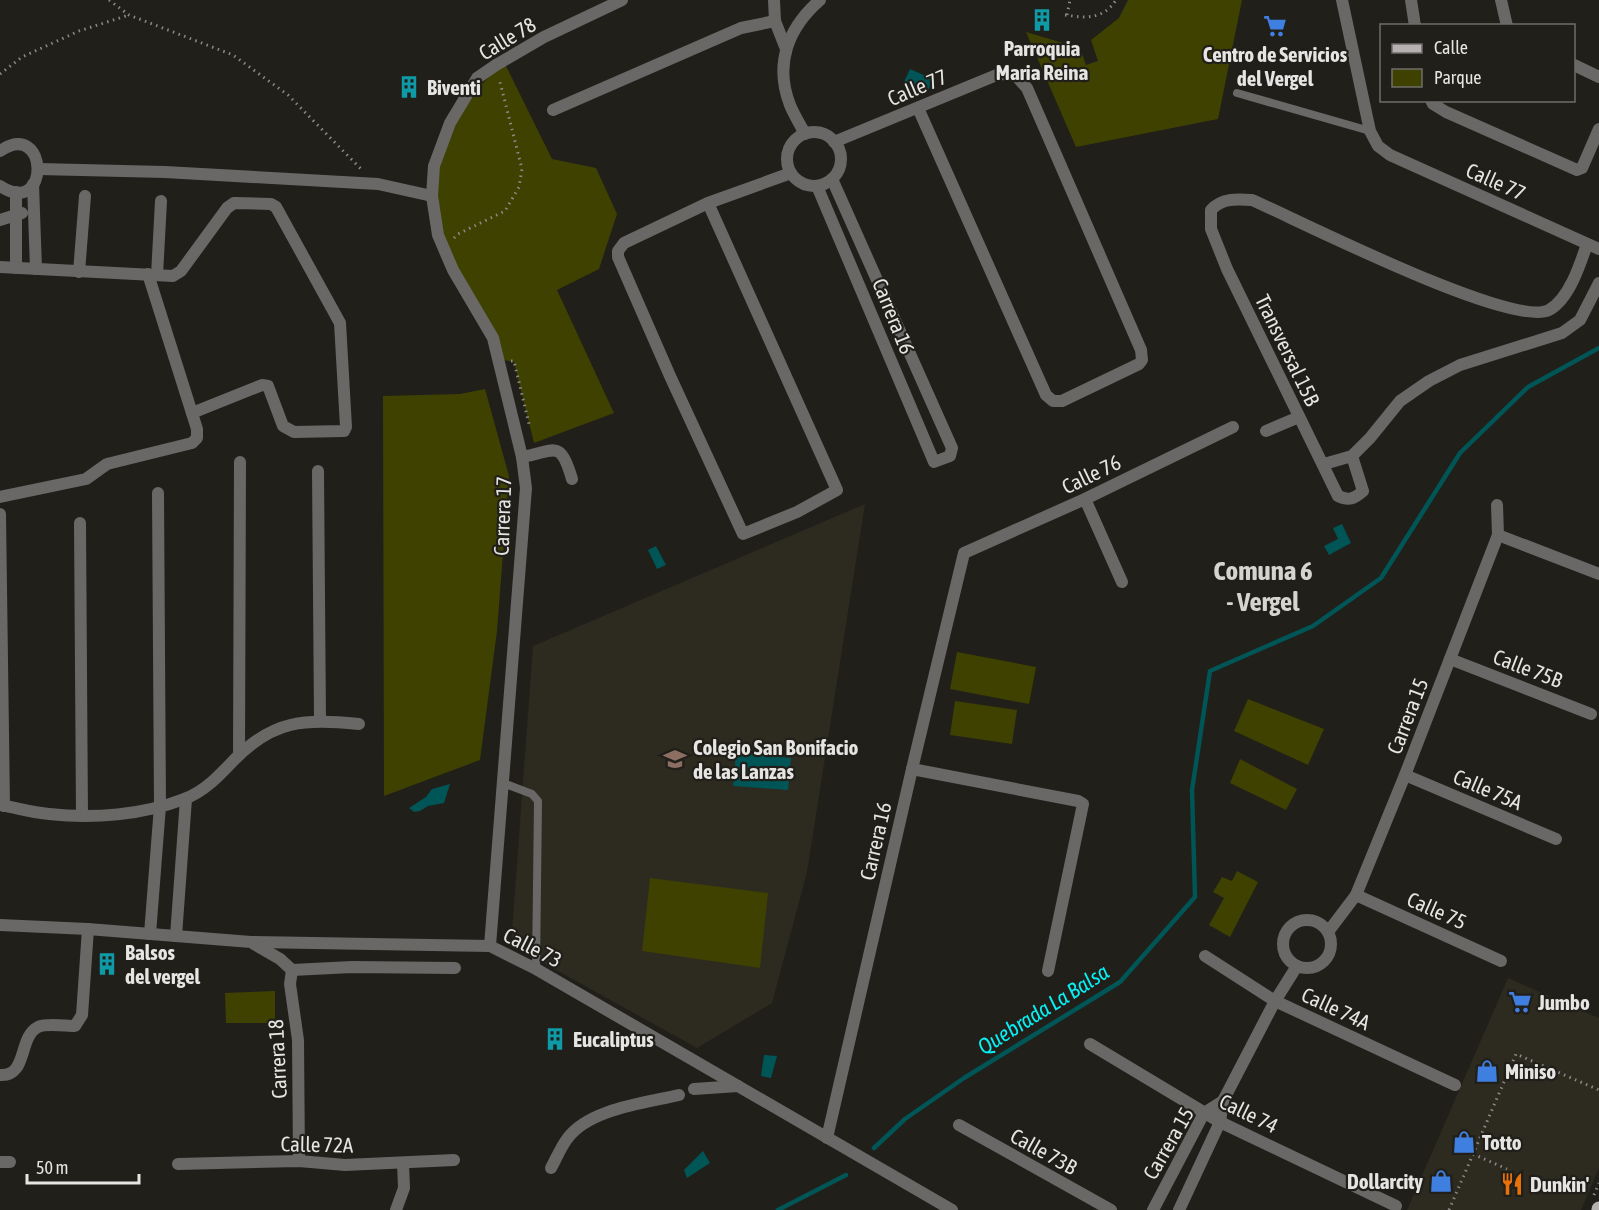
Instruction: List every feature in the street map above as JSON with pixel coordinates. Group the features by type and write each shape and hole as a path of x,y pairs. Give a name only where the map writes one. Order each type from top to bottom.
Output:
{"street":[{"name":"Calle 78","path":"477,78 544,37 622,0"},
{"path":"774,0 775,21 786,50"},
{"path":"805,134 790,103 784,72 786,50 796,24 820,0"},
{"path":"1342,0 1370,131"},
{"path":"1411,0 1415,24"},
{"path":"1501,0 1506,24"},
{"path":"553,110 741,28 775,21"},
{"path":"1575,65 1599,77"},
{"name":"Calle 77","path":"834,142 999,74 1015,75 1027,88 1142,355 1139,364 1062,401 1053,401 1046,395 918,108"},
{"name":"Carrera 17","path":"477,78 450,123 434,166 432,196 438,235 453,270 493,338 522,457 526,488 490,946"},
{"path":"1432,102 1446,112 1577,170 1582,168 1599,129"},
{"name":"Calle 77","path":"1370,131 1378,146 1390,155 1593,247"},
{"path":"805,134 821,134 834,142 840,157 840,165 832,179 817,186 802,183 791,172 788,165 789,150 793,143 805,134"},
{"path":"0,151 16,145 25,147 38,160 39,169 38,177 25,190 7,191 0,186"},
{"path":"39,169 165,172 378,184 432,196"},
{"path":"708,203 837,490 798,512 743,534 670,376 618,257 618,251 624,243 708,203 791,172"},
{"name":"Carrera 16","path":"817,186 934,462 952,453 952,448 832,179"},
{"path":"33,184 36,269"},
{"path":"16,192 16,268"},
{"path":"79,272 85,196"},
{"name":"Transversal 15B","path":"1352,456 1363,491 1354,498 1346,500 1338,496 1227,269 1211,229 1211,210 1217,203 1232,199 1252,200 1401,269 1473,298 1529,313 1546,311 1556,305 1593,247"},
{"path":"0,497 86,479 107,464 192,443 197,438 197,429 153,275 161,201"},
{"path":"0,267 173,276 181,271 227,208 234,203 271,204 276,207 340,323 346,427 344,431 294,432 288,430 283,426 268,386 262,385 192,412"},
{"path":"0,220 34,207"},
{"path":"858,281 874,273"},
{"path":"1324,464 1352,456 1400,401 1429,381 1460,365 1562,333 1580,320 1599,283"},
{"path":"1266,431 1299,417"},
{"name":"Calle 76","path":"964,553 1085,499 1233,427"},
{"path":"522,457 549,449 560,453 567,460 572,479"},
{"path":"239,756 240,462"},
{"path":"318,471 320,720"},
{"path":"150,934 160,806 158,493"},
{"path":"1085,499 1122,582"},
{"name":"Carrera 15","path":"1328,932 1356,895 1406,775 1498,535 1497,505"},
{"path":"0,514 2,806 49,814 81,816 160,806 186,798 214,780 260,738 281,726 320,720 359,724"},
{"path":"80,523 81,816"},
{"path":"1498,535 1599,574"},
{"name":"Carrera 16","path":"827,1138 964,553"},
{"name":"Calle 75B","path":"1450,659 1591,714"},
{"path":"912,769 1078,801 1083,804 1048,971"},
{"name":"Calle 75A","path":"1406,775 1556,839"},
{"path":"176,936 186,798"},
{"name":"Calle 75","path":"1356,895 1501,961"},
{"path":"1300,921 1316,921 1328,932 1331,947 1325,961 1312,968 1297,966 1285,955 1283,939 1292,925 1300,921"},
{"name":"Calle 73","path":"0,925 88,929 251,942 490,946 536,969 952,1210"},
{"path":"0,1075 6,1076 17,1068 30,1033 39,1026 75,1026 82,1015 88,929"},
{"path":"251,942 292,970 352,967 455,968"},
{"name":"Calle 74A","path":"1204,957 1275,1001 1455,1085"},
{"name":"Carrera 15","path":"1179,1210 1220,1122 1223,1101 1275,1001 1297,966"},
{"name":"Carrera 18","path":"292,970 290,984 298,1040 299,1161"},
{"name":"Calle 74","path":"1090,1044 1220,1122 1396,1206"},
{"path":"694,1089 738,1086"},
{"path":"551,1168 567,1138 585,1122 605,1113 679,1095"},
{"name":"Carrera 15","path":"1153,1210 1204,1113 1223,1101"},
{"name":"Calle 73B","path":"959,1125 1111,1210"},
{"name":"Calle 72A","path":"178,1164 299,1161 345,1165 454,1160"},
{"path":"396,1210 404,1188 403,1163"}],"lane":[{"path":"1238,93 1370,131"},
{"path":"503,783 532,794 538,801 536,969"}],"path":[{"path":"109,0 129,15 233,55 288,94 378,184"},
{"path":"1070,0 1066,15 1089,19 1112,6 1116,0"},
{"path":"0,74 22,57 79,31 129,15"},
{"path":"448,244 458,234 505,211 519,187 522,169 497,70"},
{"path":"504,360 514,361 532,433"},
{"path":"1449,1210 1516,1054 1599,1090"},
{"path":"1473,1154 1507,1169"}],"shaded area":[{"name":"Colegio San Bonifacio de las Lanzas","path":"865,504 807,872 772,1003 697,1048 511,945 533,646"},
{"path":"1508,978 1599,1018 1599,1168 1581,1210 1407,1210"}],"green space":[{"path":"1128,0 1242,0 1218,119 1076,147 1026,32 1063,43 1079,45 1086,65 1098,61 1091,40 1119,18"},
{"path":"505,64 552,159 596,168 617,214 599,269 557,290 614,413 534,443 514,362 504,360 470,296 447,247 438,211 439,171 451,133 471,97 486,79"},
{"path":"485,389 509,476 497,631 480,760 384,796 383,396 460,394"},
{"path":"957,652 1036,667 1029,704 950,689"},
{"path":"1248,699 1324,729 1308,765 1234,731"},
{"path":"955,701 1017,710 1012,744 950,735"},
{"path":"1240,759 1297,789 1286,810 1230,783"},
{"path":"1237,871 1258,882 1230,937 1209,925 1224,898 1213,892 1222,877 1232,881"},
{"path":"650,878 768,893 760,968 642,951"},
{"path":"275,991 275,1023 226,1023 225,993"}],"water":[{"path":"910,69 933,79 928,91 904,82"},
{"path":"1342,524 1351,543 1329,555 1324,546 1338,539 1333,528"},
{"path":"656,546 666,565 657,569 648,550"},
{"path":"736,753 791,758 788,790 733,786"},
{"path":"450,784 444,803 414,812 409,808 426,797 432,789"},
{"path":"764,1055 777,1056 771,1078 761,1076"},
{"path":"703,1151 710,1163 687,1178 684,1170"}],"waterway":[{"name":"Quebrada La Balsa","path":"874,1148 905,1119 964,1078 1120,982 1195,897 1192,790 1210,671 1313,626 1381,578 1460,453 1528,387 1599,348"},
{"path":"778,1210 846,1175"}],"place":[{"name":"Parroquia Maria Reina","path":"1042,20"},
{"name":"Centro de Servicios del Vergel","path":"1275,26"},
{"name":"Biventi","path":"409,87"},
{"name":"Colegio San Bonifacio de las Lanzas","path":"675,759"},
{"name":"Balsos del vergel","path":"107,964"},
{"name":"Jumbo","path":"1520,1002"},
{"name":"Eucaliptus","path":"555,1039"},
{"name":"Miniso","path":"1487,1071"},
{"name":"Totto","path":"1464,1142"},
{"name":"Dollarcity","path":"1441,1181"},
{"name":"Dunkin'","path":"1512,1184"}],"district":[{"name":"Comuna 6 - Vergel","path":"1263,586"}]}
